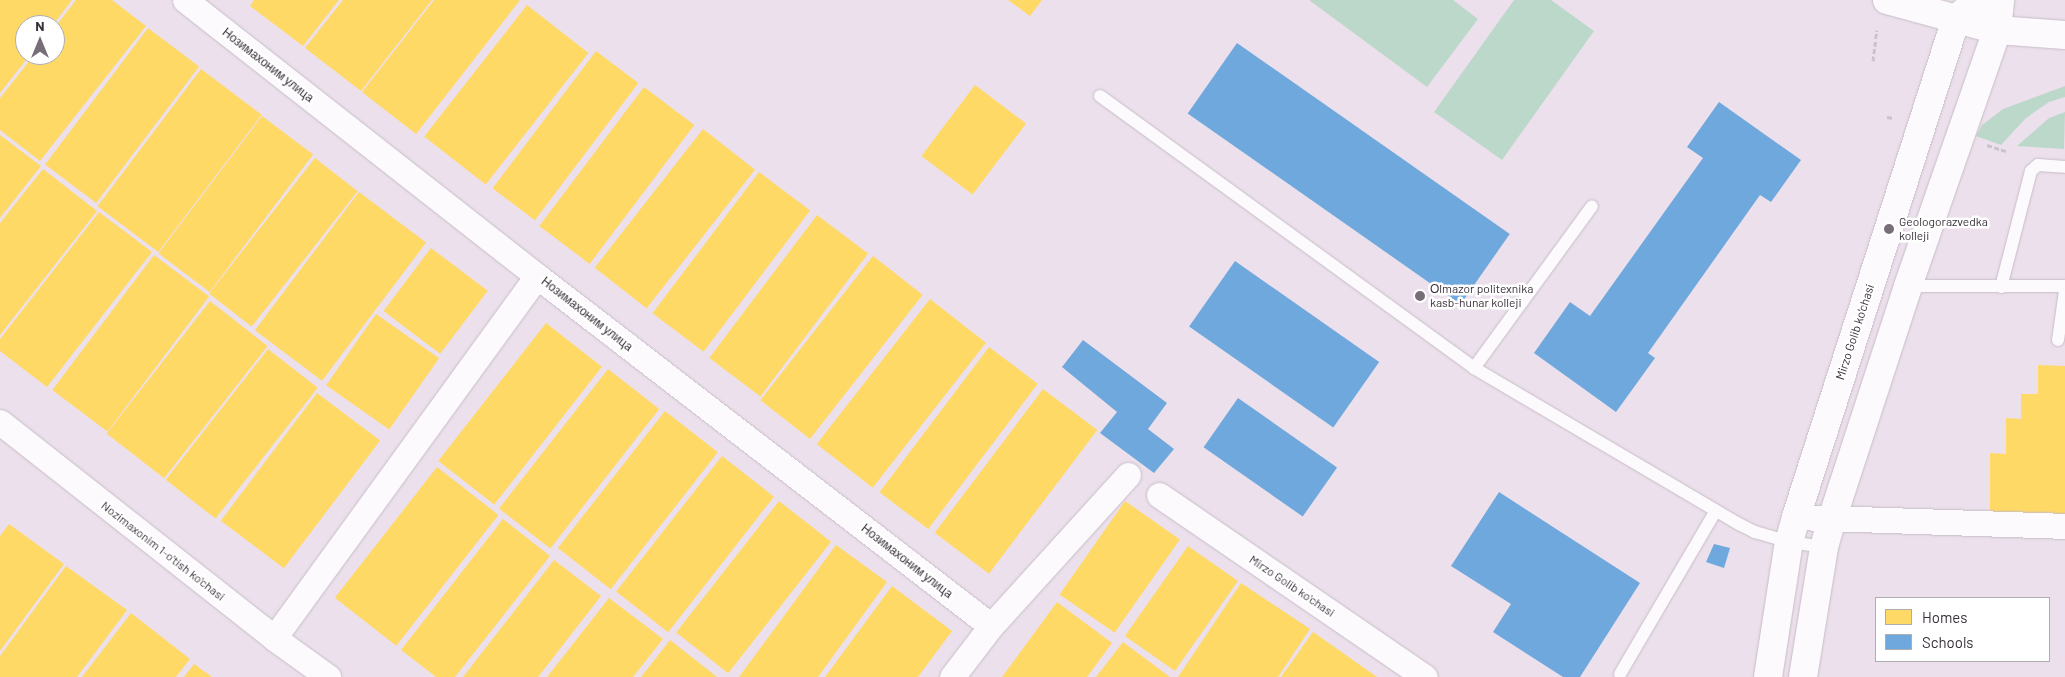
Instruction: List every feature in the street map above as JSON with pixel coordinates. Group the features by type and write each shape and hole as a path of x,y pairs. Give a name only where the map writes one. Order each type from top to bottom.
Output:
{"main road":[{"path":"1887,0 1997,30 2065,35"},
{"path":"1956,19 1978,0"},
{"path":"1802,677 1824,547 1832,519 1908,286 1997,30 2000,0"},
{"name":"Mirzo Golib ko'chasi","path":"1768,677 1792,530 1956,19"}],"street":[{"name":"Нозимахоним улица","path":"184,0 537,276 991,626"},
{"path":"274,638 537,276"},
{"name":"Nozimaxonim 1-o'tish ko'chasi","path":"0,422 274,638 297,667 328,677"},
{"path":"952,677 991,626 1128,476"},
{"name":"Mirzo Golib ko'chasi","path":"1159,495 1425,677"},
{"path":"1792,530 1832,519 2065,526"}],"lane":[{"path":"1100,96 1474,368 1715,512 1755,532 1792,530 1824,547"},
{"path":"2001,287 2031,171 2038,165 2065,167"},
{"path":"1474,368 1592,206"},
{"path":"1908,286 2065,286"},
{"path":"2058,340 2065,291"},
{"path":"1620,674 1715,512"}],"path":[{"path":"1873,61 1877,30"},
{"path":"1983,144 2006,151"}],"green space":[{"path":"1309,0 1453,0 1478,19 1427,87"},
{"path":"1514,0 1551,0 1594,31 1502,160 1434,112"},
{"path":"2065,86 2065,97 2049,102 2026,118 2001,145 1976,136 1982,125 2003,109"},
{"path":"2065,112 2064,149 2017,146 2049,118"}],"building: Homes":[{"path":"0,0 72,0 61,15 15,15 15,65 22,65 0,93"},
{"path":"76,0 112,0 146,26 40,161 0,130 0,98 26,65 65,65 64,15"},
{"path":"254,0 339,0 303,46 250,6"},
{"path":"343,0 432,0 361,91 305,48"},
{"path":"434,0 520,0 416,134 362,92"},
{"path":"1008,0 1042,0 1030,16"},
{"path":"527,5 588,53 486,185 424,137"},
{"path":"148,28 199,67 96,203 45,165"},
{"path":"596,51 638,83 535,220 492,188"},
{"path":"201,69 262,115 158,252 97,206"},
{"path":"975,85 1026,124 973,195 921,156"},
{"path":"644,87 694,125 590,264 539,226"},
{"path":"262,116 313,155 210,292 158,253"},
{"path":"703,129 755,170 647,308 595,268"},
{"path":"0,135 41,166 0,218"},
{"path":"315,158 358,191 252,327 209,294"},
{"path":"43,169 97,211 0,335 0,223"},
{"path":"759,172 810,211 704,352 652,313"},
{"path":"359,192 426,243 322,381 255,330"},
{"path":"99,212 152,252 47,387 0,351 0,339"},
{"path":"817,215 868,254 760,396 709,358"},
{"path":"431,248 488,291 440,354 383,311"},
{"path":"154,255 209,297 107,431 52,390"},
{"path":"873,256 923,295 810,439 760,400"},
{"path":"930,299 986,343 873,488 817,444"},
{"path":"210,301 268,346 164,478 107,433"},
{"path":"376,314 439,358 389,429 326,385"},
{"path":"546,323 602,367 494,505 438,461"},
{"path":"989,347 1038,384 928,529 879,492"},
{"path":"268,349 318,388 215,519 166,480"},
{"path":"2038,365 2065,366 2065,514 1990,514 1990,453 2006,454 2006,418 2021,419 2021,394 2038,394"},
{"path":"608,369 659,409 550,548 499,508"},
{"path":"1043,389 1097,430 989,574 935,533"},
{"path":"317,393 380,441 284,568 221,521"},
{"path":"665,411 718,452 611,589 558,548"},
{"path":"722,456 774,497 668,632 616,592"},
{"path":"437,467 498,515 396,646 335,598"},
{"path":"779,501 831,542 728,673 676,633"},
{"path":"1125,501 1180,539 1114,633 1060,594"},
{"path":"503,519 550,556 455,677 436,677 401,650"},
{"path":"9,524 64,564 0,651 0,536"},
{"path":"836,545 887,582 818,677 739,677"},
{"path":"1188,546 1238,581 1175,671 1125,636"},
{"path":"554,560 601,596 538,677 463,677"},
{"path":"66,566 127,610 77,677 0,677 0,656"},
{"path":"1241,583 1310,629 1278,677 1178,677"},
{"path":"892,586 952,631 918,677 825,677"},
{"path":"609,598 663,639 633,677 547,677"},
{"path":"1057,602 1112,643 1087,677 1002,677"},
{"path":"131,613 190,659 176,677 82,677"},
{"path":"1313,632 1377,677 1281,677"},
{"path":"670,640 717,677 641,677"},
{"path":"1123,642 1170,677 1096,677"},
{"path":"194,664 212,677 184,677"}],"building: Schools":[{"path":"1237,43 1510,234 1460,304 1188,113"},
{"path":"1719,102 1801,160 1771,202 1760,195 1648,353 1655,358 1616,412 1534,353 1570,302 1590,316 1703,158 1687,147"},
{"path":"1235,261 1379,362 1333,427 1189,327"},
{"path":"1083,340 1167,403 1148,429 1174,449 1154,473 1100,433 1117,412 1062,367"},
{"path":"1238,398 1337,467 1303,517 1204,447"},
{"path":"1499,492 1640,583 1580,677 1563,677 1493,632 1511,604 1451,566"},
{"path":"1714,544 1730,548 1724,568 1706,562"}],"place":[{"name":"Geologorazvedka kolleji","path":"1889,229"},
{"name":"Оlmazor politexnika kasb-hunar kolleji","path":"1420,296"}]}
